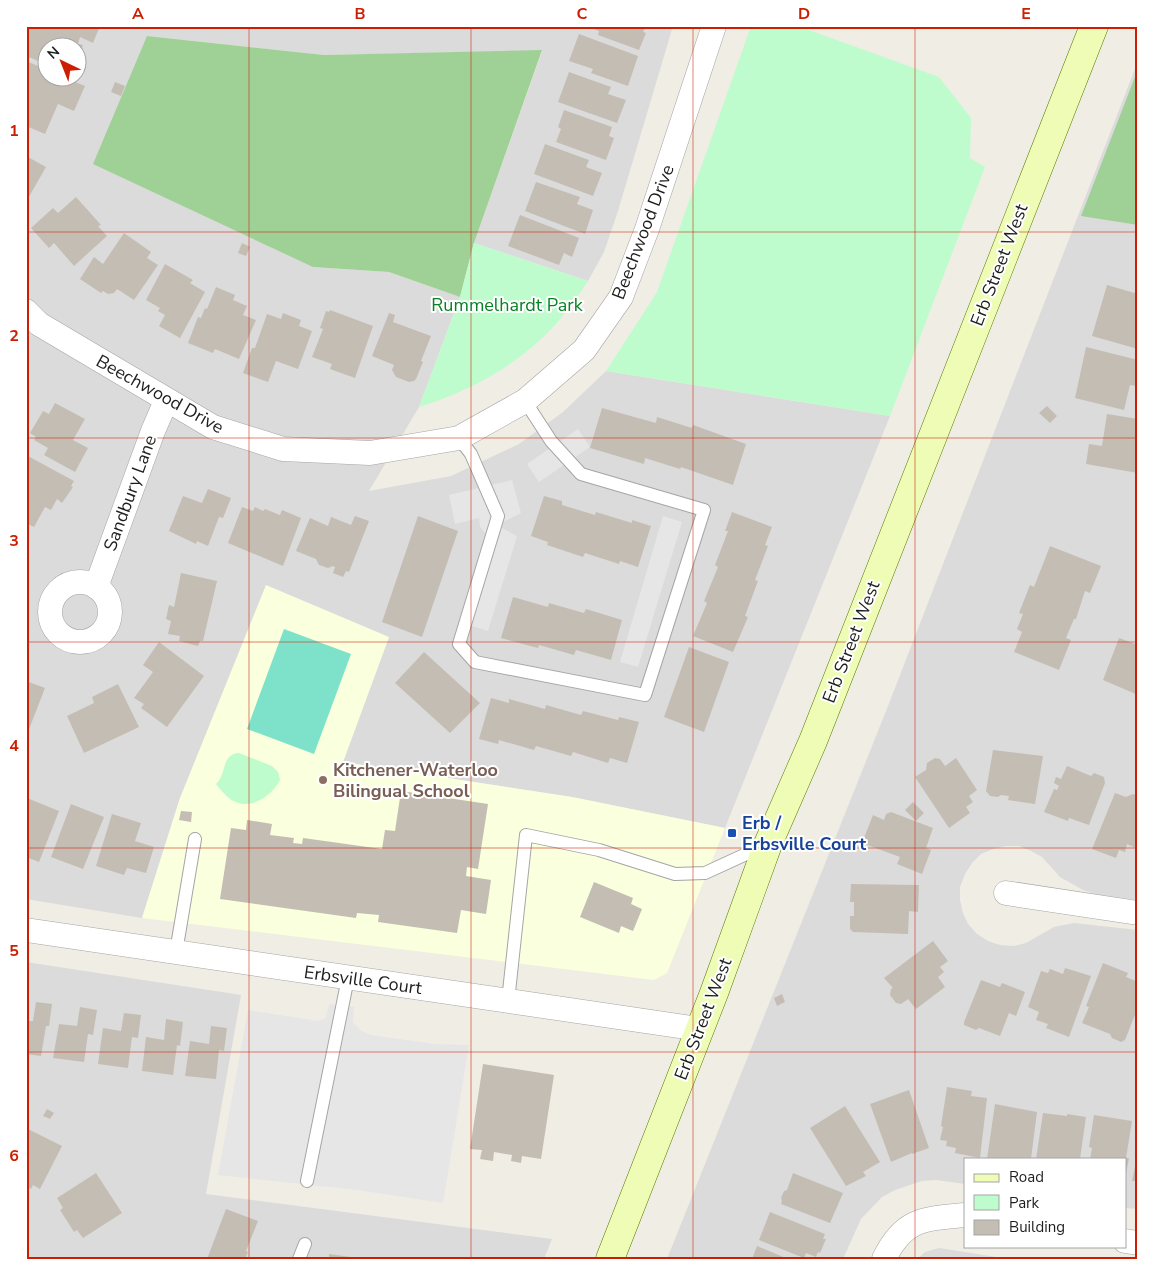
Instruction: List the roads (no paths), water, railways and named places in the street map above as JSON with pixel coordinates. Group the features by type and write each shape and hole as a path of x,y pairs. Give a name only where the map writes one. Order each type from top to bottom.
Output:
{"main road":[{"name":"Erb Street West","path":"610,1259 714,993 768,844 813,741 1094,26"}],"street":[{"name":"Beechwood Drive","path":"26,311 39,324 166,401 213,427 283,449 370,453 459,438 524,401 584,350 621,297 647,229 714,26"},
{"name":"Sandbury Lane","path":"96,586 153,431 166,401"},
{"path":"1006,894 1138,913"},
{"name":"Erbsville Court","path":"26,930 699,1029"},
{"path":"884,1259 891,1244 907,1228 926,1219 964,1215"}],"lane":[{"path":"459,438 471,454 498,516 459,644 475,662 645,695 704,510 581,474 551,441 524,401"},
{"path":"508,1001 526,835 600,850 675,874 705,873 768,844"},
{"path":"176,952 196,839"},
{"path":"307,1181 348,978"},
{"path":"299,1259 306,1244"}],"place":[{"name":"Kitchener-Waterloo Bilingual School","path":"323,780"},
{"name":"Erb / Erbsville Court","path":"732,833"}],"park label":[{"name":"Rummelhardt Park","path":"507,305"}]}
